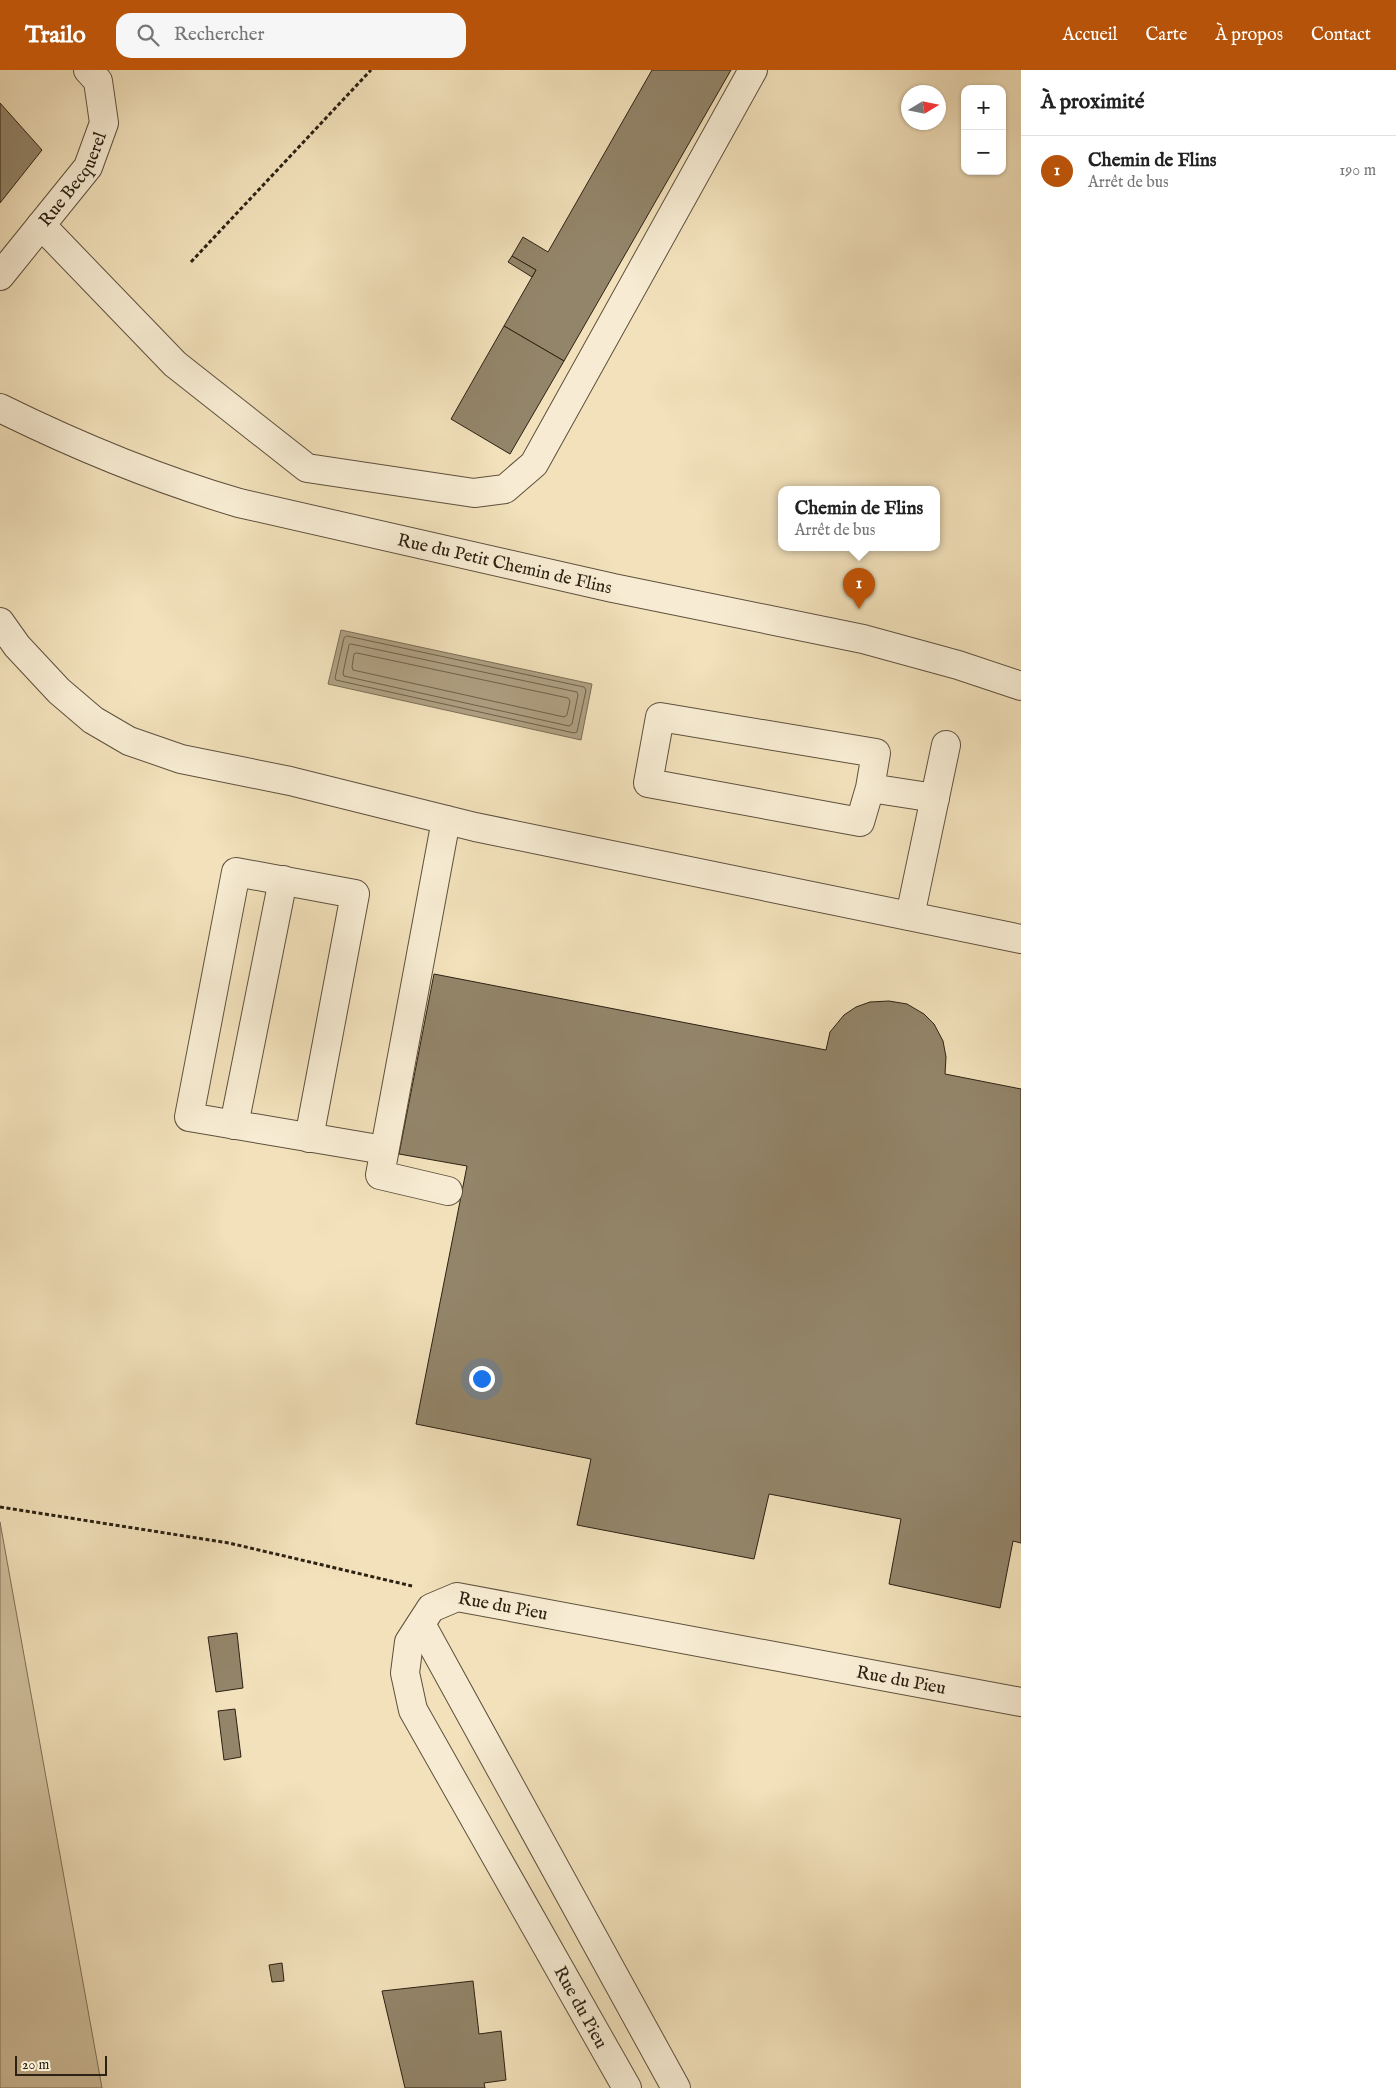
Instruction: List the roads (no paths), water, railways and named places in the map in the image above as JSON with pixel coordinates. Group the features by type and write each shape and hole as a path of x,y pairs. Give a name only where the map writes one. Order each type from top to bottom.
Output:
{"street":[{"name":"Rue Becquerel","path":"0,276 88,167 104,123 98,81 88,70"},
{"path":"41,225 175,364 307,468 474,493 505,489 534,464 754,70"},
{"name":"Rue du Petit Chemin de Flins","path":"0,408 91,450 192,490 239,503 613,588 863,639 958,665 1021,686"},
{"path":"0,622 17,646 59,692 93,720 128,741 181,760 290,781 446,820 1021,939"},
{"path":"660,717 876,753 870,788 860,822 648,782 660,717"},
{"path":"910,916 946,745"},
{"path":"870,788 935,798"},
{"path":"446,820 380,1175 448,1191"},
{"path":"309,1138 355,894 236,872 188,1117 309,1138 384,1150"},
{"path":"234,1125 283,880"},
{"name":"Rue du Pieu","path":"626,2088 413,1710 405,1673 409,1642 432,1608 457,1597 1021,1702"},
{"path":"421,1624 676,2088"}],"water":[{"path":"341,630 592,684 581,740 328,684"}],"place":[{"name":"Chemin de Flins","path":"859,609"}]}
